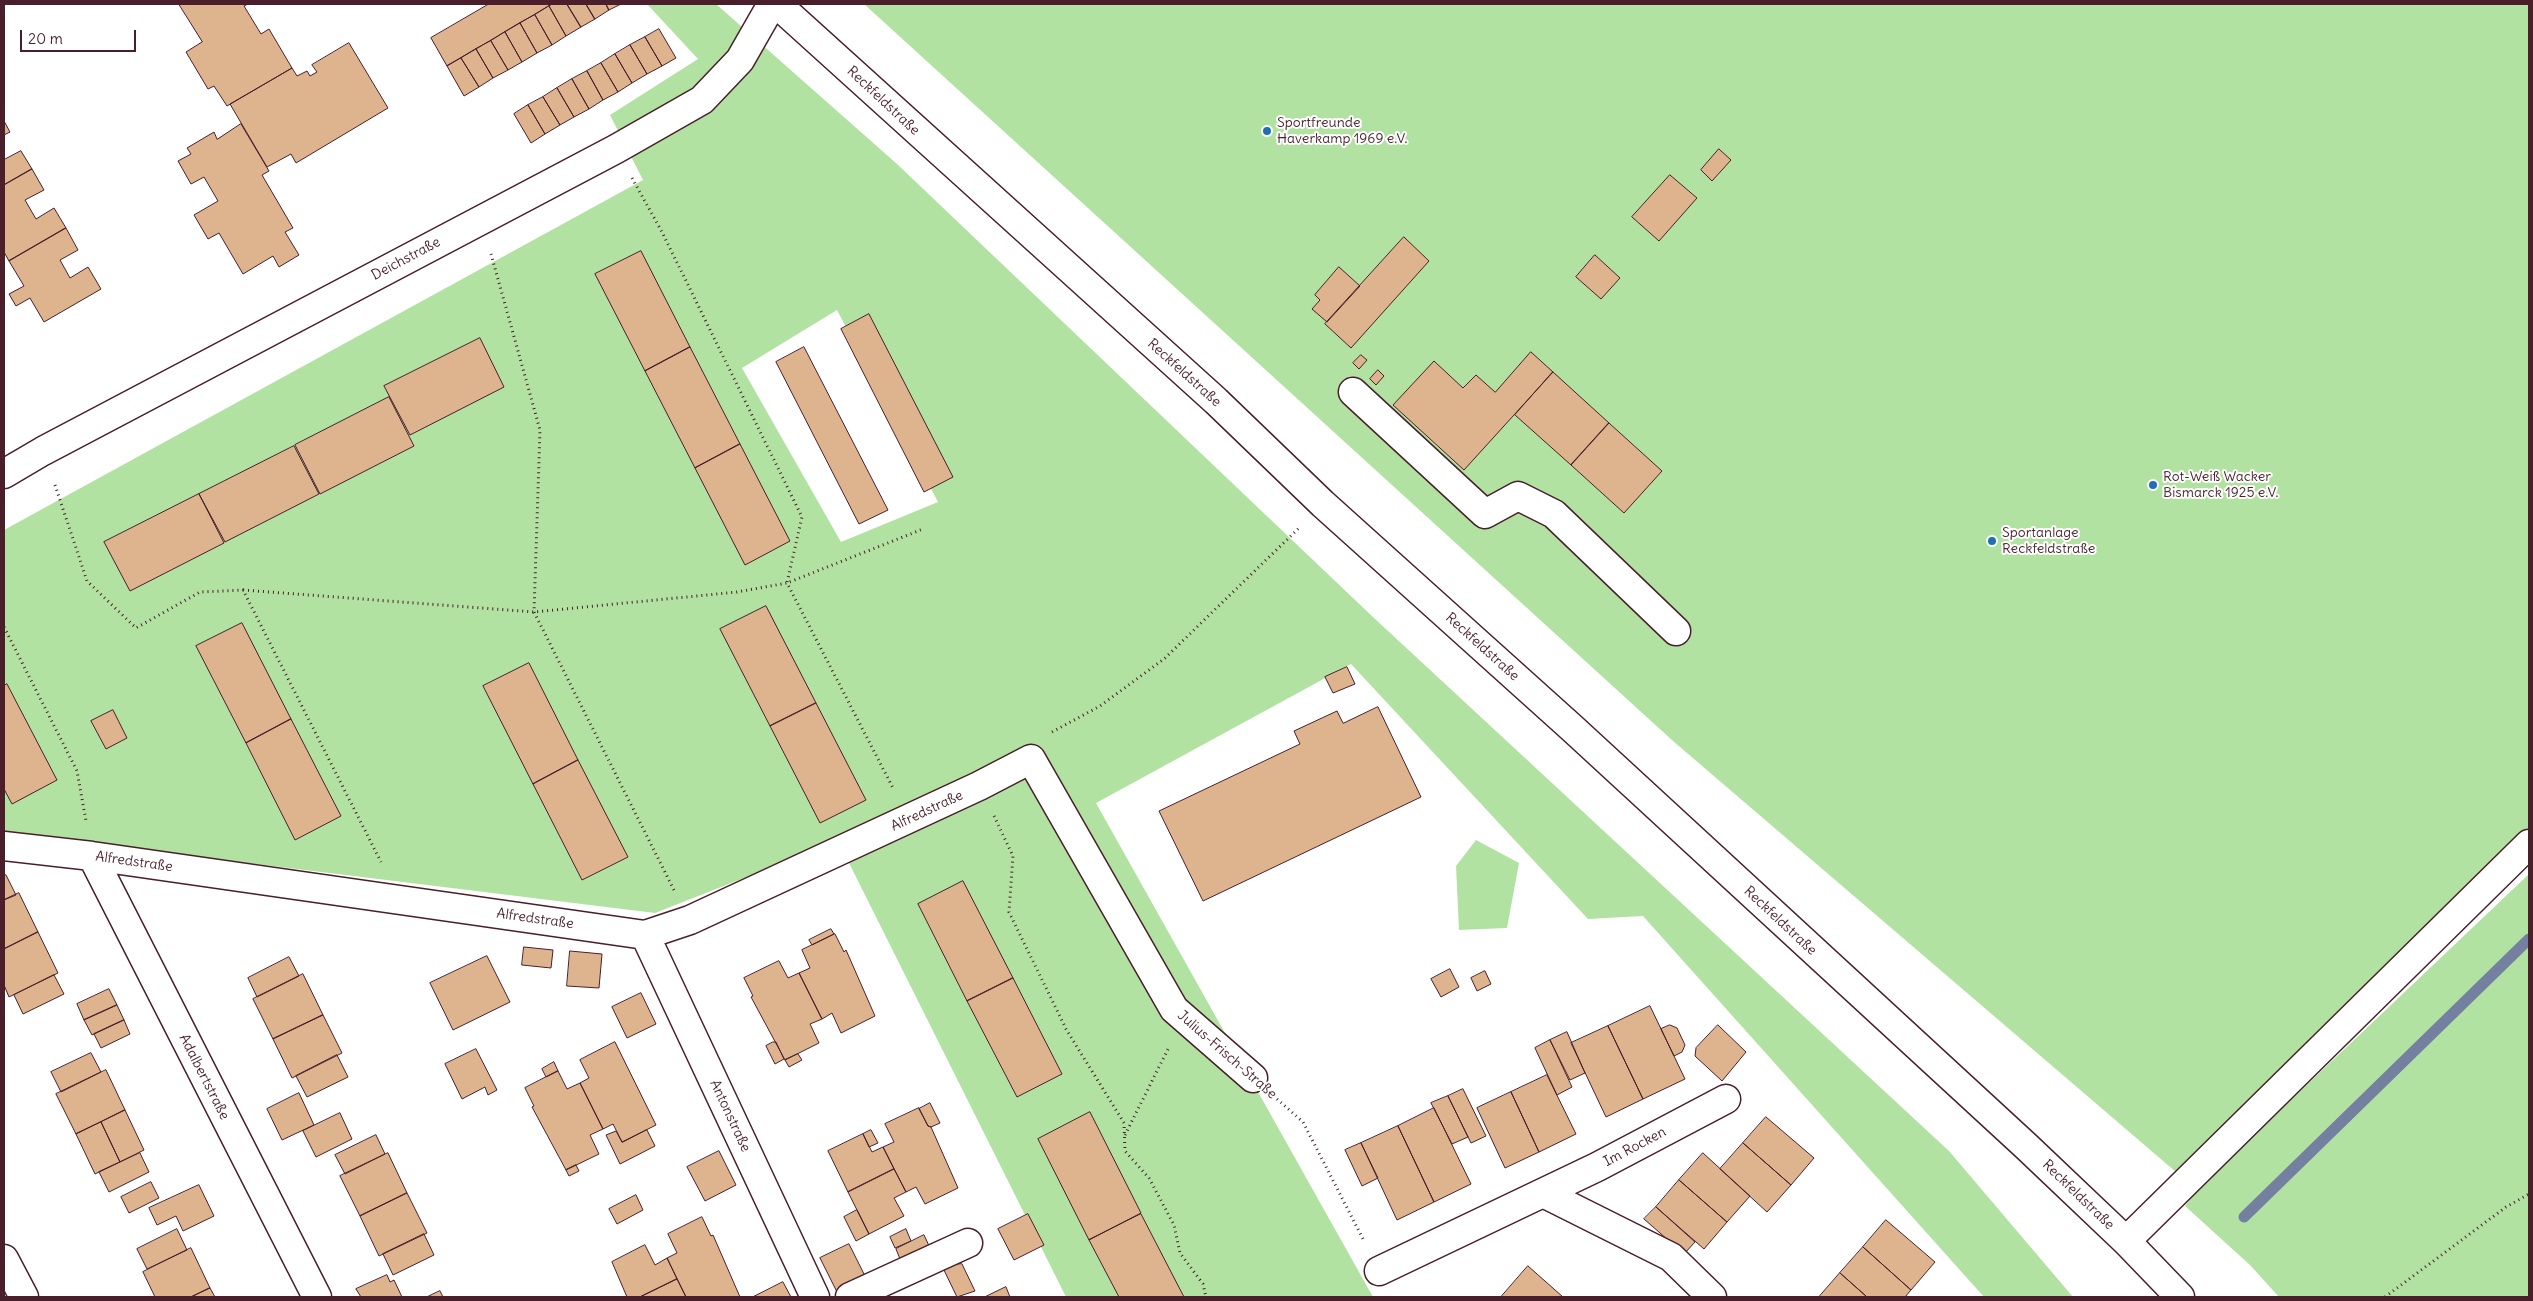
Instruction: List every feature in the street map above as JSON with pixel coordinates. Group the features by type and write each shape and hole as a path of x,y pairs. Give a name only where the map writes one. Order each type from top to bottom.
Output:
{"street":[{"name":"Deichstraße","path":"4,474 481,219 616,150 702,100 740,60 772,4"},
{"name":"Reckfeldstraße","path":"777,4 1216,401 1323,504 1579,734 2032,1152 2126,1241 2180,1297"},
{"path":"1353,392 1486,514 1518,496 1554,514 1676,631"},
{"name":"Alfredstraße","path":"4,846 92,856 645,935 690,920 979,786 1031,759"},
{"name":"Julius-Frisch-Straße","path":"1031,759 1174,1009 1253,1078"},
{"path":"2126,1241 2529,844"},
{"name":"Adalbertstraße","path":"92,856 317,1297"},
{"name":"Antonstraße","path":"645,935 815,1297"},
{"name":"Im Rocken","path":"1379,1271 1543,1193 1726,1099"},
{"path":"1543,1193 1670,1257 1712,1297"},
{"path":"850,1297 968,1244"},
{"path":"4,1258 24,1297"}],"path":[{"path":"616,150 662,232 802,518 787,583 909,819"},
{"path":"481,219 540,430 534,612 690,920"},
{"path":"44,451 87,581 136,628 200,592 243,590 534,612 737,592 787,583 923,529"},
{"path":"1050,734 1100,706 1164,659 1323,504"},
{"path":"243,590 400,900"},
{"path":"4,626 76,771 92,856"},
{"path":"979,786 1013,856 1009,912 1066,1029 1124,1123 1125,1150 1153,1186 1174,1225 1180,1253 1203,1284 1206,1297"},
{"path":"1125,1136 1183,1017"},
{"name":"Julius-Frisch-Straße","path":"1253,1078 1303,1122 1379,1271"},
{"path":"2386,1297 2506,1207 2529,1194"}],"green space":[{"path":"647,4 716,4 897,164 1374,618 1949,1151 2073,1297 1984,1297 1643,916 1588,919 1351,664 1096,803 1373,1297 1066,1297 838,841 655,913 4,833 4,530 643,180 610,115 698,59","holes":["837,310 938,502 841,542 742,368"]},
{"name":"Sportanlage Reckfeldstraße","path":"864,4 2529,4 2529,856 2216,1171 2529,874 2529,1297 2279,1297 2250,1265 2185,1206 2197,1190 1673,741"},
{"path":"1476,840 1519,863 1507,928 1459,930 1456,866"}],"building":[{"path":"179,4 248,4 244,6 261,34 269,29 292,68 227,106 214,86 208,89 186,52 202,42"},
{"path":"489,4 552,4 447,66 431,38"},
{"path":"552,4 567,4 581,27 566,36 549,6"},
{"path":"567,4 586,4 595,19 581,27"},
{"path":"586,4 606,4 609,10 595,19"},
{"path":"606,4 621,4 609,10"},
{"path":"549,6 566,36 552,45 535,15"},
{"path":"535,15 552,45 537,53 520,23"},
{"path":"520,23 537,53 522,62 505,32"},
{"path":"659,29 676,58 662,66 645,37"},
{"path":"505,32 522,62 508,70 491,41"},
{"path":"645,37 662,66 647,74 630,45"},
{"path":"491,41 508,70 493,78 476,49"},
{"path":"349,43 388,108 296,163 291,154 267,167 230,104 292,68 297,76 307,71 310,76 317,72 312,65"},
{"path":"630,45 647,74 632,83 615,54"},
{"path":"476,49 493,78 479,87 461,58"},
{"path":"615,54 632,83 618,92 601,63"},
{"path":"461,58 479,87 464,96 447,66"},
{"path":"601,63 618,92 603,100 587,71"},
{"path":"587,71 603,100 589,109 572,79"},
{"path":"572,79 589,109 574,117 557,88"},
{"path":"557,88 574,117 560,125 543,97"},
{"path":"543,97 560,125 545,134 528,105"},
{"path":"528,105 545,134 531,143 514,114"},
{"path":"4,121 10,132 4,135"},
{"path":"241,124 269,171 262,175 293,228 285,232 299,255 279,267 273,256 243,274 219,233 208,239 194,215 218,201 204,177 191,184 178,161 191,154 187,148 214,132 217,139"},
{"path":"1719,149 1731,160 1712,181 1701,170"},
{"path":"21,151 32,169 4,185 4,160"},
{"path":"32,169 44,190 25,200 36,219 54,208 66,228 9,261 4,252 4,185"},
{"path":"1670,175 1697,198 1659,241 1632,217"},
{"path":"66,228 78,250 60,260 70,278 88,267 101,289 44,322 30,298 16,306 9,294 24,286 9,261"},
{"path":"1404,237 1429,261 1351,348 1325,324"},
{"path":"641,251 690,347 645,371 595,274"},
{"path":"1595,255 1620,278 1601,299 1576,277"},
{"path":"1339,267 1360,286 1327,322 1312,309 1320,300 1315,295"},
{"path":"869,314 953,477 924,492 841,329"},
{"path":"480,338 504,387 410,435 384,386"},
{"path":"690,347 740,444 695,468 645,371"},
{"path":"804,347 888,510 859,524 776,362"},
{"path":"1531,352 1553,372 1464,470 1393,405 1434,361 1463,388 1476,375 1495,392"},
{"path":"1361,355 1367,360 1359,369 1353,363"},
{"path":"1378,370 1384,376 1376,385 1370,379"},
{"path":"1553,372 1609,423 1571,465 1515,415"},
{"path":"389,397 414,446 320,494 295,445"},
{"path":"1609,423 1662,471 1624,513 1571,465"},
{"path":"740,444 790,541 745,565 695,468"},
{"path":"294,446 319,494 225,542 199,494"},
{"path":"199,494 224,543 130,591 104,542"},
{"path":"766,606 816,703 770,726 720,629"},
{"path":"242,623 291,719 246,743 196,646"},
{"path":"529,663 578,760 533,784 483,686"},
{"path":"1347,667 1355,684 1333,693 1325,677"},
{"path":"7,684 57,780 12,804 4,789 4,686"},
{"path":"816,703 866,800 820,823 770,726"},
{"path":"1378,707 1421,797 1203,901 1159,811 1300,744 1294,731 1337,711 1343,723"},
{"path":"113,710 127,738 106,749 91,721"},
{"path":"291,719 341,816 295,840 246,743"},
{"path":"578,760 628,857 582,880 533,784"},
{"path":"6,875 16,895 4,900 4,876"},
{"path":"963,881 1013,978 967,1001 918,904"},
{"path":"19,893 38,932 4,949 4,900"},
{"path":"831,929 834,934 812,945 809,940"},
{"path":"38,932 58,973 9,997 4,985 4,949"},
{"path":"835,934 844,952 846,950 875,1016 841,1033 832,1013 822,1019 799,973 810,968 802,950"},
{"path":"524,947 553,950 551,968 522,965"},
{"path":"570,951 602,954 599,988 567,986"},
{"path":"487,956 510,1002 453,1030 430,983"},
{"path":"289,957 299,976 257,997 248,978"},
{"path":"779,961 788,978 799,973 822,1019 810,1024 819,1043 785,1060 751,997 753,996 744,978"},
{"path":"1450,969 1459,987 1441,997 1431,979"},
{"path":"1485,971 1491,984 1477,991 1471,978"},
{"path":"303,974 323,1015 273,1039 253,999"},
{"path":"54,975 64,994 23,1014 14,995"},
{"path":"1013,978 1062,1074 1017,1097 967,1001"},
{"path":"109,989 117,1005 84,1020 77,1004"},
{"path":"641,993 656,1024 627,1038 612,1007"},
{"path":"117,1005 124,1020 92,1035 84,1020"},
{"path":"1650,1006 1685,1079 1643,1099 1608,1026"},
{"path":"323,1015 342,1053 292,1078 273,1039"},
{"path":"124,1020 130,1034 101,1048 94,1034"},
{"path":"1670,1025 1677,1028 1685,1045 1682,1052 1674,1056 1661,1029"},
{"path":"1718,1025 1746,1052 1722,1081 1695,1056 1696,1048"},
{"path":"1608,1026 1643,1099 1606,1117 1571,1043"},
{"path":"1567,1032 1585,1073 1570,1080 1550,1040"},
{"path":"1550,1040 1572,1087 1557,1095 1535,1048"},
{"path":"615,1042 656,1125 622,1142 613,1124 603,1129 580,1083 589,1078 580,1060"},
{"path":"776,1042 784,1059 775,1064 766,1046"},
{"path":"476,1049 497,1090 488,1095 485,1087 462,1099 445,1064"},
{"path":"91,1053 101,1072 61,1092 51,1072"},
{"path":"798,1054 802,1060 789,1067 785,1060"},
{"path":"337,1055 348,1077 307,1097 296,1076"},
{"path":"554,1062 558,1071 546,1077 542,1069"},
{"path":"106,1070 125,1110 76,1134 56,1094"},
{"path":"558,1071 567,1089 580,1083 603,1129 590,1135 599,1154 566,1170 532,1107 534,1106 525,1088"},
{"path":"1547,1075 1576,1134 1539,1152 1511,1092"},
{"path":"1463,1089 1486,1136 1471,1143 1448,1096"},
{"path":"1511,1092 1539,1152 1505,1168 1477,1108"},
{"path":"299,1093 314,1125 282,1140 267,1109"},
{"path":"1448,1096 1468,1137 1452,1144 1431,1103"},
{"path":"930,1103 940,1123 931,1127 928,1126 919,1109"},
{"path":"919,1108 928,1126 931,1127 958,1188 925,1204 916,1187 906,1192 883,1147 894,1142 885,1124"},
{"path":"1434,1108 1471,1184 1434,1202 1398,1126"},
{"path":"125,1110 144,1150 120,1162 101,1122"},
{"path":"1090,1112 1141,1213 1089,1240 1038,1139"},
{"path":"340,1113 352,1139 316,1157 303,1131"},
{"path":"1766,1117 1814,1158 1791,1185 1743,1143"},
{"path":"101,1122 120,1162 95,1174 76,1134"},
{"path":"1398,1126 1434,1202 1397,1220 1361,1143"},
{"path":"647,1130 655,1146 620,1164 606,1135 616,1131 622,1142"},
{"path":"871,1130 878,1143 869,1147 863,1134"},
{"path":"863,1134 872,1152 883,1147 894,1169 848,1192 828,1151"},
{"path":"376,1135 385,1154 345,1174 335,1155"},
{"path":"1361,1143 1378,1178 1362,1186 1345,1150"},
{"path":"1743,1143 1791,1185 1767,1212 1720,1169"},
{"path":"719,1151 736,1185 705,1201 687,1167"},
{"path":"140,1153 149,1172 109,1192 99,1172"},
{"path":"388,1153 407,1193 360,1216 340,1176"},
{"path":"1703,1153 1750,1196 1727,1222 1679,1180"},
{"path":"576,1165 579,1171 569,1176 566,1170"},
{"path":"894,1169 906,1192 894,1198 904,1216 869,1234 848,1192"},
{"path":"1679,1180 1727,1222 1704,1249 1656,1207"},
{"path":"151,1182 159,1198 129,1213 121,1197"},
{"path":"199,1185 214,1216 183,1231 176,1216 157,1225 149,1208"},
{"path":"407,1193 427,1233 379,1256 360,1216"},
{"path":"636,1195 643,1210 617,1224 609,1209"},
{"path":"1656,1207 1695,1242 1684,1254 1644,1219"},
{"path":"857,1210 869,1234 856,1241 844,1217"},
{"path":"1028,1214 1044,1245 1014,1260 998,1229"},
{"path":"1141,1214 1184,1297 1119,1297 1089,1240"},
{"path":"702,1217 711,1236 713,1235 740,1297 686,1297 667,1258 677,1253 668,1234"},
{"path":"1886,1220 1935,1262 1911,1290 1863,1247"},
{"path":"177,1229 187,1250 147,1269 137,1249"},
{"path":"906,1229 911,1241 895,1248 890,1237"},
{"path":"424,1234 434,1255 393,1275 383,1254"},
{"path":"924,1235 931,1250 902,1264 896,1249"},
{"path":"849,1244 867,1280 838,1294 820,1258"},
{"path":"645,1245 655,1265 667,1258 677,1279 640,1297 627,1297 612,1262"},
{"path":"1863,1247 1911,1290 1905,1297 1867,1297 1840,1273"},
{"path":"191,1248 210,1288 191,1297 155,1297 143,1272"},
{"path":"962,1264 975,1291 957,1297 942,1266"},
{"path":"1528,1266 1563,1297 1501,1297"},
{"path":"1840,1273 1867,1297 1819,1297"},
{"path":"387,1275 390,1282 394,1280 402,1297 361,1297 356,1289"},
{"path":"677,1279 686,1297 640,1297"},
{"path":"783,1282 791,1297 753,1297"},
{"path":"1006,1287 1010,1297 985,1297"},
{"path":"210,1288 215,1297 191,1297"},
{"path":"440,1291 443,1297 427,1297"}],"waterway":[{"path":"2244,1217 2529,939"}],"place":[{"name":"Sportfreunde Haverkamp 1969 e.V.","path":"1267,131"},
{"name":"Rot-Weiß Wacker Bismarck 1925 e.V.","path":"2153,485"},
{"name":"Sportanlage Reckfeldstraße","path":"1992,541"}]}
